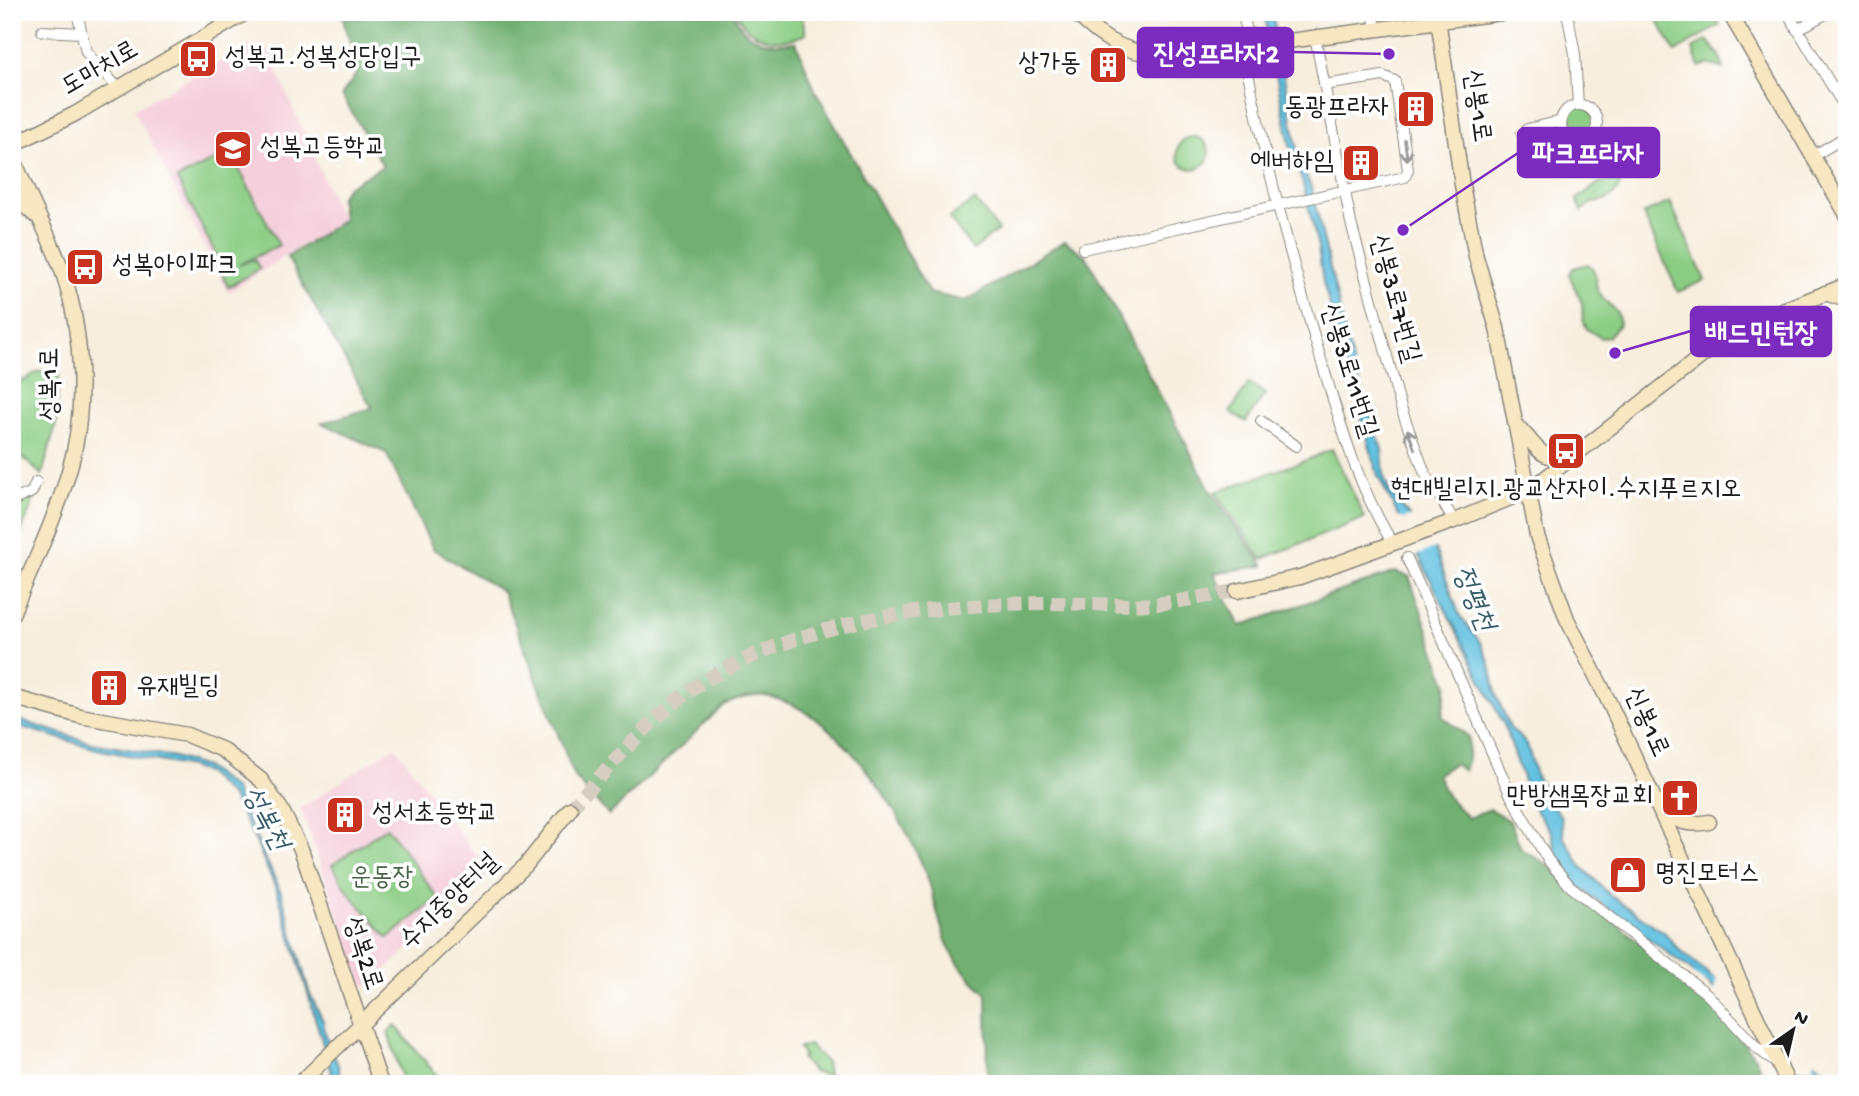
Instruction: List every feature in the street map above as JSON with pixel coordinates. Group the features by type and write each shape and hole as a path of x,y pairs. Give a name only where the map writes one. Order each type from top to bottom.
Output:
{"street":[{"path":"1076,12 1108,42 1142,55 1175,56 1376,28 1438,16 1504,12"},
{"name":"신봉3로11번길","path":"1242,12 1276,207 1353,464 1377,516 1395,541"},
{"path":"1373,12 1376,28"},
{"path":"1567,12 1575,54 1578,105"},
{"path":"1729,12 1847,215"},
{"path":"1787,12 1847,111"},
{"path":"1797,30 1829,12"},
{"name":"도마치로","path":"12,145 75,114 243,14"},
{"path":"80,15 86,52 117,87"},
{"name":"신봉1로","path":"1438,16 1462,185 1476,257 1497,328 1537,536 1567,619 1785,1077"},
{"path":"42,31 82,33"},
{"name":"신봉3로7번길","path":"1315,36 1344,190 1405,420 1424,471 1454,521"},
{"path":"1083,249 1394,181 1407,175 1397,86 1385,76 1324,85"},
{"path":"1578,105 1594,113 1597,125 1591,136 1580,141 1569,138 1563,129 1562,121 1568,109 1578,105"},
{"path":"1527,129 1562,121"},
{"path":"1813,156 1847,136"},
{"name":"성복1로","path":"12,154 63,275 73,308 79,381 76,439 69,471 12,614"},
{"path":"12,195 37,216"},
{"path":"1237,591 1300,577 1454,521 1530,490 1739,327 1847,285"},
{"path":"1825,293 1847,300"},
{"path":"1261,421 1296,446"},
{"path":"1516,425 1541,454 1548,458 1574,456"},
{"path":"12,501 32,492 36,482"},
{"path":"1407,558 1511,796 1548,860 1570,886 1707,994 1785,1077 1817,1084"},
{"name":"성복2로","path":"12,697 80,716 187,735 223,750 261,780 281,809 301,849 381,1084"},
{"path":"1659,808 1676,821 1688,825 1709,822"},
{"name":"수지중앙터널","path":"303,1080 347,1041 526,865 570,809"}],"shaded area":[{"name":"성복고등학교","path":"251,44 268,49 341,220 228,293 134,109"},
{"path":"395,746 489,873 369,986 361,983 301,808"}],"green space":[{"path":"344,12 733,12 743,29 758,39 776,43 796,42 815,90 929,293 966,301 1065,241 1086,256 1212,493 1264,566 1214,573 1240,626 1395,572 1409,576 1447,684 1442,716 1469,737 1464,771 1454,764 1437,775 1447,796 1468,818 1490,809 1510,821 1521,849 1545,863 1714,1005 1756,1059 1765,1084 988,1084 987,994 955,959 941,927 926,874 892,807 858,760 817,720 794,706 764,696 746,697 724,705 609,815 575,778 502,591 433,549 386,453 322,423 372,408 287,257 343,220 340,197 347,187 383,166 342,95 357,71 356,56 345,27"},
{"path":"736,12 801,12 806,34 785,40 765,38 748,29"},
{"path":"1653,12 1712,12 1720,25 1675,52"},
{"path":"1707,40 1719,54 1724,69 1708,64 1699,67 1693,49"},
{"path":"1579,106 1591,111 1596,123 1591,135 1579,140 1567,135 1562,123 1567,111"},
{"path":"1193,137 1204,142 1209,153 1204,164 1193,169 1182,164 1177,153 1182,142"},
{"path":"230,152 279,245 239,265 254,259 260,269 228,287 222,274 225,272 177,179"},
{"path":"1621,182 1613,196 1587,206 1582,211 1577,199 1599,183"},
{"path":"975,200 998,230 973,250 949,218"},
{"path":"1670,202 1705,280 1678,292 1643,214"},
{"path":"1588,264 1595,273 1598,291 1615,310 1619,319 1619,325 1608,337 1601,338 1587,329 1583,320 1582,303 1569,275 1573,268"},
{"path":"59,370 56,424 42,475 12,448 12,388 37,372"},
{"path":"1249,383 1265,394 1246,422 1230,412"},
{"path":"1332,449 1365,518 1262,559 1215,492"},
{"path":"35,497 12,556 12,507"},
{"name":"운동장","path":"387,827 438,898 388,938 349,893 332,865"},
{"path":"395,1025 444,1084 404,1084 388,1032"},
{"path":"809,1045 826,1062 828,1076 813,1072 801,1058 804,1055 798,1048"}],"water":[{"name":"정평천","path":"1264,12 1272,12 1299,159 1311,187 1351,357 1382,449 1384,477 1389,490 1435,549 1460,616 1480,642 1489,661 1497,697 1510,728 1527,744 1536,776 1561,817 1564,838 1583,868 1611,896 1665,933 1678,949 1842,1084 1823,1084 1703,979 1571,881 1566,867 1556,855 1551,832 1533,806 1504,725 1378,476 1323,282 1318,247 1302,180 1293,161"},
{"path":"12,718 92,743 174,757 205,767 234,789 281,892 310,994 324,1023 323,1028 338,1065 341,1084 335,1084 277,891 255,840 232,797 206,773 190,767 96,749 12,724"}],"pier":[{"path":"1393,515 1404,519 1414,515 1438,547 1415,556"},
{"path":"1717,976 1815,1056 1811,1078 1714,993"}],"waterway":[{"name":"정평천","path":"1694,973 1706,981"}],"tunnel":[{"path":"1516,136 1527,129"},
{"path":"570,809 632,743 682,697 740,662 781,644 868,620 913,612 1002,604 1153,604 1237,591"}],"place":[{"name":"진성프라자2","path":"1389,54"},
{"name":"성복고.성복성당입구","path":"198,59"},
{"name":"상가동","path":"1108,65"},
{"name":"동광프라자","path":"1416,109"},
{"name":"성복고등학교","path":"233,149"},
{"name":"에버하임","path":"1361,163"},
{"name":"파크프라자","path":"1403,230"},
{"name":"성복아이파크","path":"85,267"},
{"name":"배드민턴장","path":"1615,353"},
{"name":"현대빌리지.광교산자이.수지푸르지오","path":"1566,451"},
{"name":"유재빌딩","path":"109,688"},
{"name":"만방샘목장교회","path":"1680,798"},
{"name":"성서초등학교","path":"345,815"},
{"name":"명진모터스","path":"1628,875"}],"water label":[{"name":"성복천","path":"264,819"}]}
